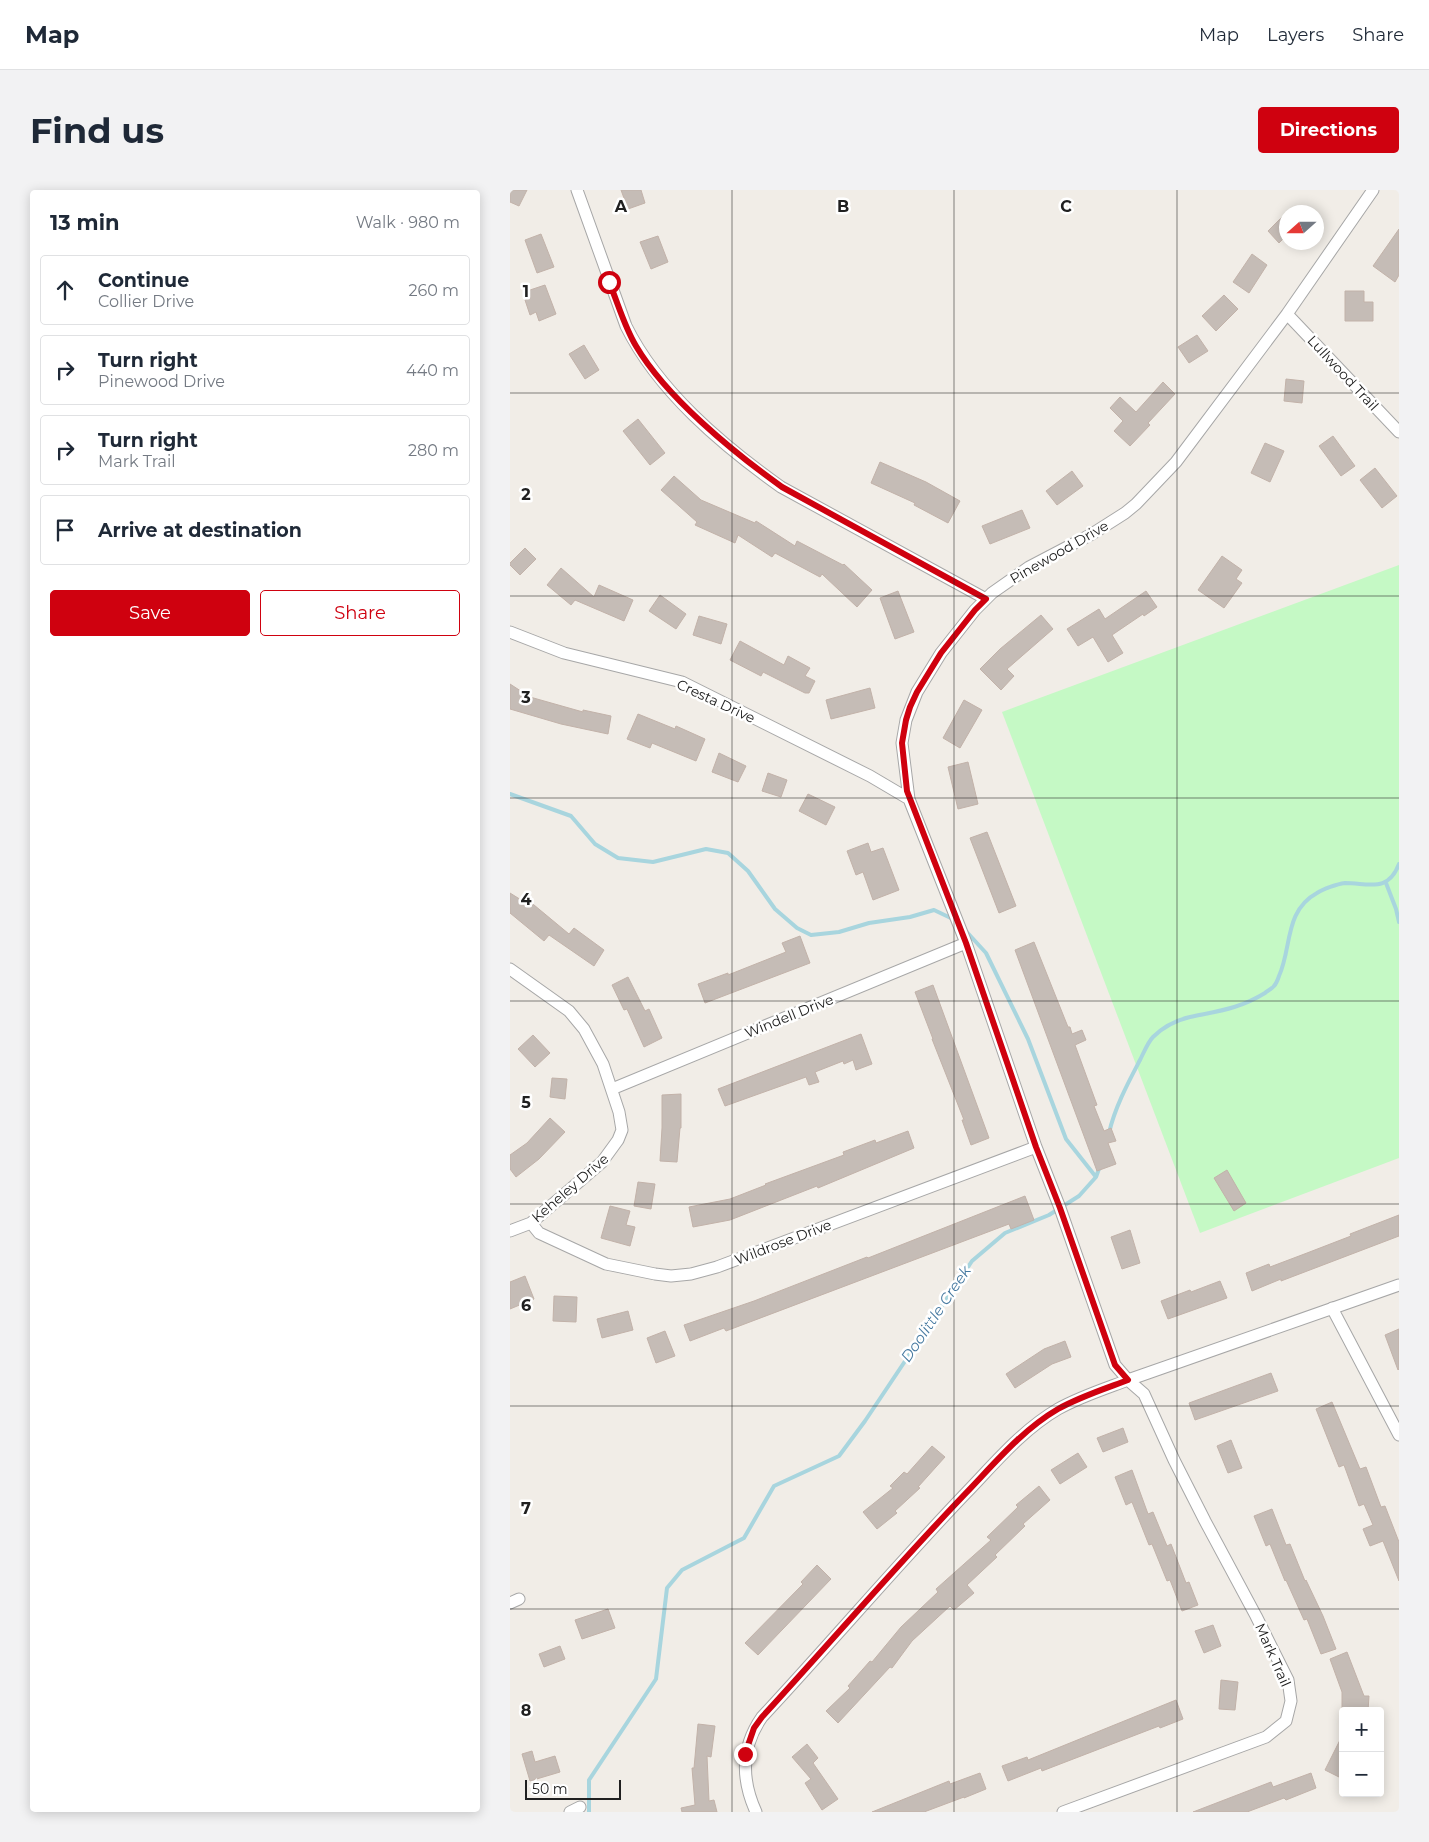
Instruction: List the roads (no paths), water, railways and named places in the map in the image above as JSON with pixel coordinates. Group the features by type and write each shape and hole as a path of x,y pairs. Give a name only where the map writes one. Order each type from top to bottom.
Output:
{"street":[{"path":"577,190 626,326 636,346 658,377 680,400 750,464 782,487 986,599"},
{"name":"Pinewood Drive","path":"1128,1380 1115,1365 1060,1208 1036,1147 966,943 909,799 902,743 906,720 917,692 941,653 986,599 1029,567 1092,534 1136,504 1176,462 1287,314 1373,190"},
{"name":"Lullwood Trail","path":"1287,314 1399,432"},
{"name":"Cresta Drive","path":"510,632 564,653 682,682 870,776 909,799"},
{"name":"Windell Drive","path":"612,1089 966,943"},
{"name":"Keheley Drive","path":"510,969 569,1011 584,1029 596,1048 612,1089 622,1130 618,1140 602,1162 531,1223 510,1232"},
{"name":"Wildrose Drive","path":"531,1223 539,1233 606,1264 671,1276 691,1274 717,1267 1036,1147"},
{"path":"756,1812 749,1798 744,1770 745,1754 754,1728 827,1644 950,1510 1011,1447 1040,1421 1078,1399 1128,1380 1399,1285"},
{"path":"1332,1308 1399,1435"},
{"name":"Mark Trail","path":"1063,1812 1266,1737 1286,1721 1291,1701 1288,1680 1196,1504 1144,1394 1128,1380"}],"waterway":[{"path":"510,794 571,816 595,844 618,858 653,862 706,849 728,853 748,871 775,909 797,928 811,935 839,932 869,923 910,917 934,910 955,920"},
{"name":"Doolittle Creek","path":"1109,1133 1122,1095 1146,1047 1157,1033 1180,1020 1237,1006 1271,989 1276,983 1283,965 1294,920 1306,901 1323,890 1345,883 1370,885 1383,883 1395,873 1399,864"},
{"path":"1386,883 1399,922"},
{"path":"965,930 986,953 1028,1039 1066,1139 1096,1177"},
{"name":"Doolittle Creek","path":"589,1812 589,1780 656,1679 667,1588 682,1570 744,1538 774,1486 839,1456 865,1421 972,1261 1005,1233 1049,1215 1079,1196 1096,1177 1100,1166"}]}
